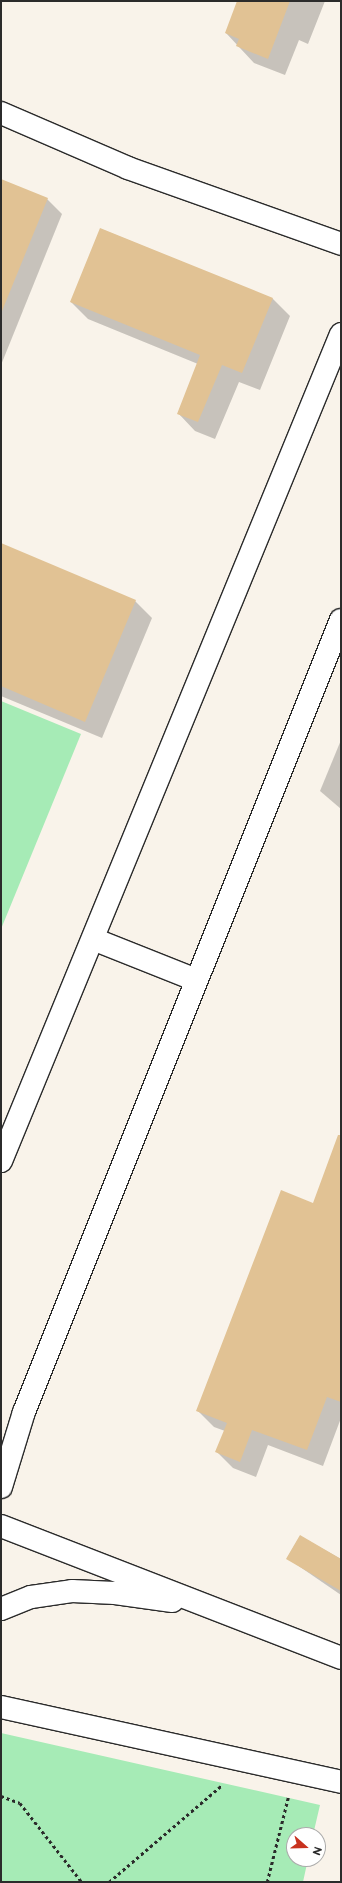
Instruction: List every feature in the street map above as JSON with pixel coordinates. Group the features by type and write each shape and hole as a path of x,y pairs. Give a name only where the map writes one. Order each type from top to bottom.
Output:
{"street":[{"path":"1,113 128,168 341,244"},
{"path":"1,1161 178,736 341,334"},
{"path":"1,1487 24,1412 341,620"},
{"path":"93,939 196,980"},
{"path":"1,1526 231,1614 341,1658"},
{"path":"1,1609 31,1597 72,1591 167,1600 231,1614"},
{"path":"1,1707 341,1782"}],"path":[{"path":"109,1882 229,1780"},
{"path":"267,1882 289,1794"},
{"path":"1,1796 20,1803 82,1882"}],"green space":[{"path":"1,701 81,734 1,929"},
{"path":"1,1733 320,1805 315,1827 286,1827 286,1867 306,1867 303,1882 1,1882"}],"building":[{"path":"237,1 290,1 268,59 236,46 239,39 225,33"},
{"path":"1,179 48,198 2,311 1,311"},
{"path":"100,228 273,298 242,373 222,365 198,422 177,414 200,355 70,302"},
{"path":"1,543 136,600 85,722 1,686"},
{"path":"338,1135 341,1135 341,1402 327,1397 307,1450 252,1430 240,1462 215,1452 227,1423 196,1411 281,1190 313,1203"},
{"path":"300,1535 341,1559 341,1591 286,1559"}]}
